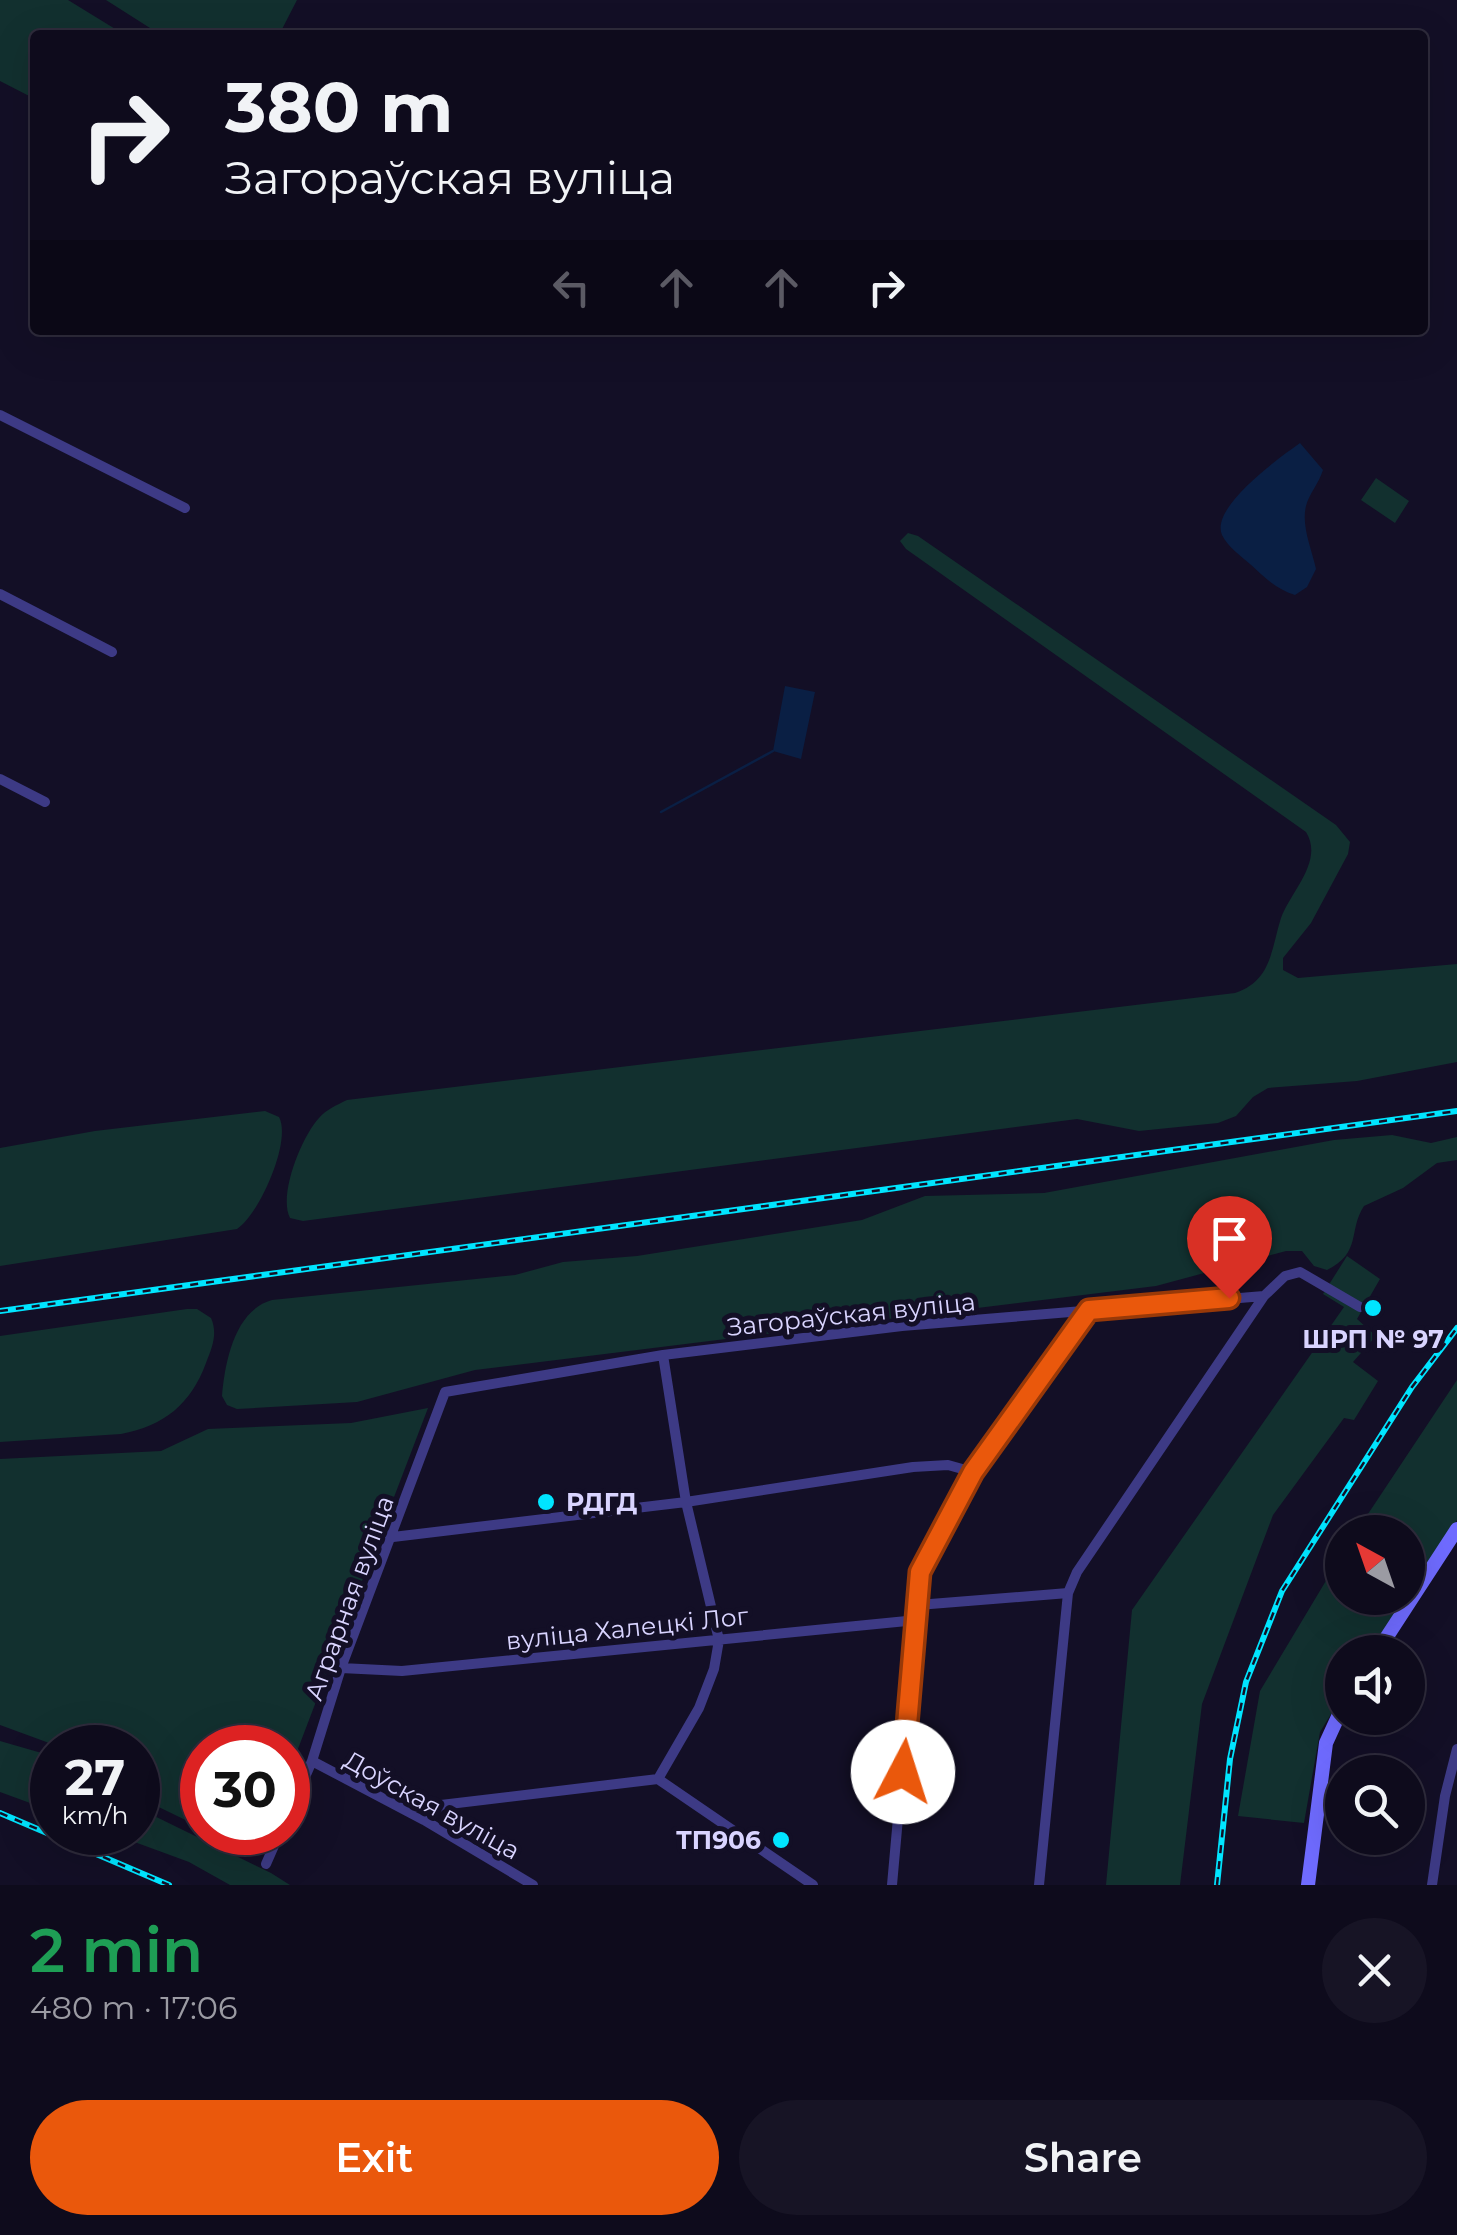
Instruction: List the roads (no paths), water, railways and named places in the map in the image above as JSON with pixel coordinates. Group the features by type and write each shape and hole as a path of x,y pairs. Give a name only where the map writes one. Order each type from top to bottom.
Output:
{"street":[{"path":"0,415 184,508"},
{"path":"0,594 112,652"},
{"path":"0,779 45,802"},
{"path":"1039,1885 1068,1593 1077,1572 1264,1296 1285,1276 1300,1272 1360,1306"},
{"name":"Загораўская вуліца","path":"445,1392 663,1355 902,1326 1264,1296"},
{"path":"892,1885 920,1572 973,1472 1089,1310"},
{"path":"658,1779 699,1708 714,1670 719,1640 686,1502 663,1355"},
{"name":"Аграрная вуліца","path":"310,1766 342,1668 445,1392"},
{"path":"393,1536 686,1502 913,1467 948,1466 973,1472"},
{"path":"1388,1635 1457,1529"},
{"path":"918,1605 1068,1593"},
{"name":"вуліца Халецкі Лог","path":"342,1668 402,1671 917,1620"},
{"path":"1308,1885 1330,1735"},
{"path":"1432,1885 1445,1796 1457,1748"},
{"name":"Доўская вуліца","path":"312,1761 424,1820 533,1885"},
{"path":"424,1820 442,1805 658,1779 813,1885"},
{"path":"266,1864 270,1855"}],"water":[{"path":"1300,443 1323,470 1305,514 1316,569 1307,587 1295,595 1271,582 1234,551 1222,535 1221,524 1226,511 1249,484"},
{"path":"785,686 815,692 801,759 773,751"}],"waterway":[{"path":"661,812 773,751"}],"railway":[{"path":"0,1311 1457,1111"},
{"path":"1217,1885 1230,1759 1246,1682 1282,1591 1412,1387 1457,1328"},
{"path":"0,1813 169,1885"}],"place":[{"name":"ШРП № 97","path":"1373,1308"},
{"name":"РДГД","path":"546,1502"},
{"name":"ТП906","path":"781,1840"}]}
